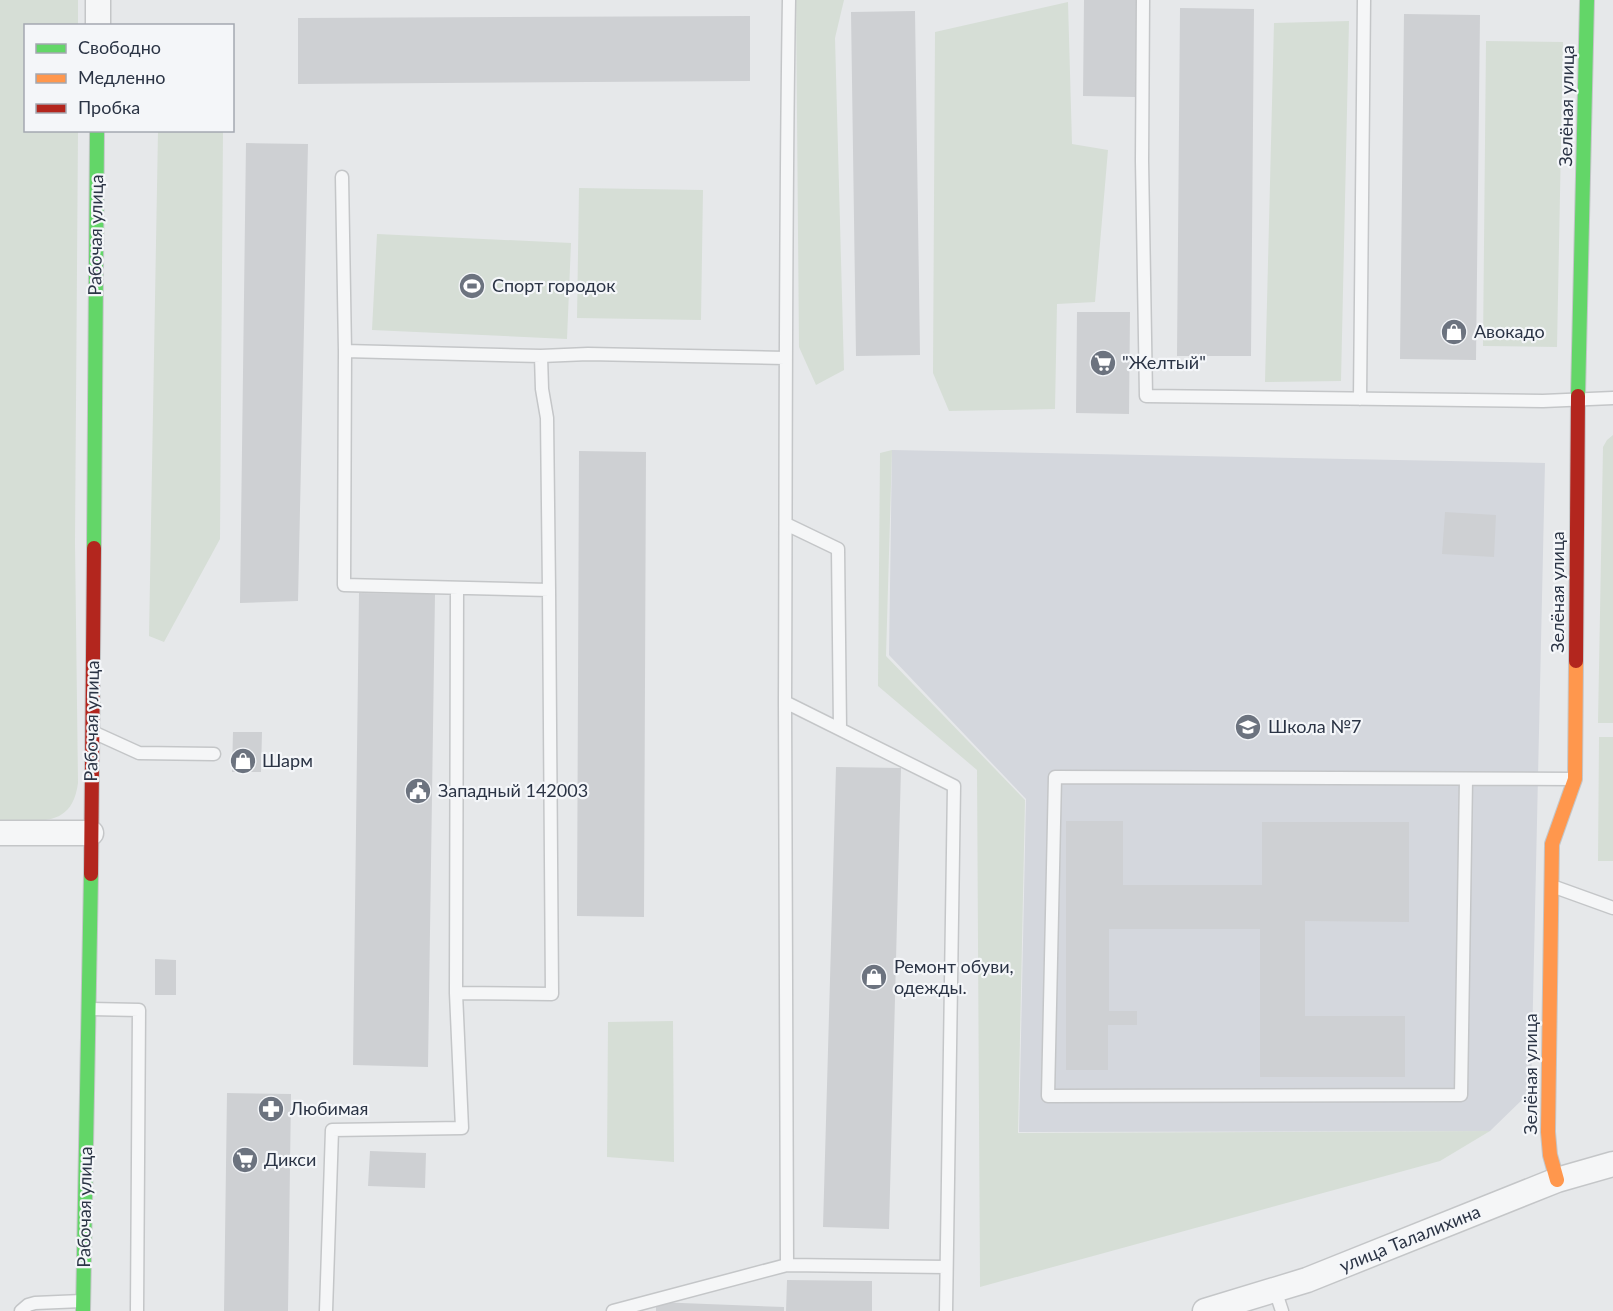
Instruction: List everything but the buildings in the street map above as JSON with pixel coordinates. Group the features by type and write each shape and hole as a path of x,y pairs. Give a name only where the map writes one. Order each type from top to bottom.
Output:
{"street":[{"path":"98,0 98,24"},
{"name":"Зелёная улица","path":"1557,1180 1550,1155 1548,1132 1552,844 1575,779 1578,399 1587,0"},
{"name":"Рабочая улица","path":"83,1306 90,1009 97,132"},
{"path":"0,833 91,833"},
{"name":"улица Талалихина","path":"1205,1311 1278,1300 1307,1280 1557,1180 1613,1164"}],"lane":[{"path":"787,1265 785,358 789,0"},
{"path":"1143,0 1142,161 1146,396 1531,401 1613,399"},
{"path":"1360,399 1364,0"},
{"path":"342,177 345,351 344,585 549,590"},
{"path":"345,351 541,356 588,354 785,358"},
{"path":"456,993 552,994 547,418 542,389 541,356"},
{"path":"786,524 838,549 840,729"},
{"path":"326,1311 332,1130 462,1128 456,993 457,588"},
{"path":"785,702 954,786 946,1311"},
{"path":"92,732 139,753 214,754"},
{"path":"1466,779 1461,1095 1048,1096 1055,777 1575,779"},
{"path":"1551,885 1613,908"},
{"path":"90,1009 139,1010 137,1311"},
{"path":"613,1311 787,1265 946,1267"},
{"path":"21,1311 34,1303 83,1306"}],"shaded area":[{"path":"0,0 78,0 78,24 24,24 24,132 78,132 75,543 78,783 68,809 60,815 39,821 0,820"},
{"path":"796,0 844,0 835,38 844,370 816,385 799,347"},
{"path":"1068,2 1072,144 1108,150 1095,302 1057,304 1055,409 949,411 933,373 935,32"},
{"path":"1349,21 1341,381 1265,382 1274,23"},
{"path":"1486,41 1563,42 1557,347 1483,346"},
{"path":"158,132 223,132 220,539 164,642 149,636"},
{"path":"579,188 703,190 701,320 577,318"},
{"name":"Спорт городок","path":"377,234 571,243 567,339 372,330"},
{"path":"1613,435 1613,723 1598,723 1603,447"},
{"name":"Школа №7","path":"892,450 1545,463 1531,1091 1490,1131 1019,1132 1026,799 889,655"},
{"path":"892,450 886,656 1025,800 1018,1133 1490,1131 1440,1161 980,1287 977,770 878,686 880,453"},
{"path":"1599,737 1613,737 1613,861 1598,861"},
{"path":"673,1021 674,1162 607,1157 608,1022"}],"traffic: fast":[{"path":"1578,396 1587,0"},
{"path":"94,548 97,132"},
{"path":"83,1311 91,874"}],"traffic: slow":[{"path":"1557,1180 1550,1155 1548,1132 1552,844 1575,779 1576,661"}],"traffic: jam":[{"path":"1576,661 1578,396"},
{"path":"91,874 94,548"}],"place":[{"name":"Спорт городок","path":"472,286"},
{"name":"Авокадо","path":"1454,332"},
{"name":"\"Желтый\"","path":"1103,363"},
{"name":"Школа №7","path":"1248,727"},
{"name":"Шарм","path":"243,761"},
{"name":"Западный 142003","path":"418,791"},
{"name":"Ремонт обуви, одежды.","path":"874,977"},
{"name":"Любимая","path":"271,1109"},
{"name":"Дикси","path":"245,1160"}]}
